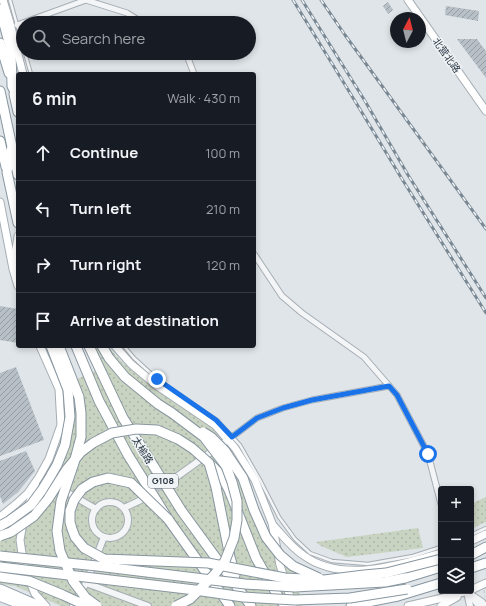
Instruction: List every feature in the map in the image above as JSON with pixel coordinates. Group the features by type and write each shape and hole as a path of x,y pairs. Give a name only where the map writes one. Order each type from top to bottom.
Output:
{"highway":[{"path":"0,9 11,50 12,86 16,94"},
{"path":"0,43 16,103"},
{"path":"0,91 16,167"},
{"path":"0,141 16,214"},
{"path":"7,172 11,145"},
{"path":"0,526 31,505 57,465 65,445 70,417 68,390 52,348"},
{"path":"60,348 79,397 81,437 61,501 57,531 60,551 73,581 86,598 97,606"},
{"name":"太榆路","path":"77,348 99,401 128,455 168,519 230,606"},
{"name":"太榆路","path":"90,348 123,418 181,510 252,606"},
{"path":"103,348 109,358 125,377 158,404 204,437 226,466 232,482 237,500 237,520 234,538 225,561 190,599 176,606"},
{"path":"180,420 211,436 225,451 243,478 266,538 280,555 293,566 324,580"},
{"path":"0,536 11,532 34,516 48,499 67,469 81,452 93,442 112,433 136,428 157,430 178,438 188,445 221,475 232,497 256,558 285,606"},
{"path":"209,464 216,487 230,557 240,590"},
{"path":"168,519 131,483 108,478 93,482 82,489 74,500 70,511 70,522 75,537 84,548 104,559 208,563 285,578 324,580 386,573 438,560"},
{"path":"0,556 245,584 296,587 385,582 405,578 438,568"},
{"path":"474,567 486,562"},
{"path":"0,567 243,597 296,600 350,598 407,589 438,579"},
{"path":"474,572 486,568"},
{"path":"0,577 29,581 76,601 92,606"},
{"path":"351,606 398,596 438,584"},
{"path":"0,589 39,606"}],"main road":[{"path":"3,0 16,47"},
{"name":"北营北路","path":"408,0 486,111"},
{"path":"19,60 22,72"},
{"path":"0,202 16,279"},
{"path":"13,269 16,249"},
{"path":"41,348 59,389 61,425 49,459 40,476 24,517 20,540 24,567 35,594 46,606"},
{"path":"117,348 131,364 156,385 215,425 230,438 255,480 272,523 280,565 293,606"},
{"path":"0,517 24,497 40,476"},
{"path":"272,523 290,544 305,556 322,565 340,570 371,570 438,555"},
{"path":"474,540 486,534"},
{"path":"474,589 485,585"},
{"path":"408,606 456,594"},
{"path":"441,606 463,594"},
{"path":"0,597 24,606"}],"street":[{"path":"42,16 86,0 131,16"},
{"path":"189,60 193,72"},
{"path":"256,257 282,296 302,313 364,357 397,395 428,454 438,492"},
{"path":"175,478 257,418 283,408 312,400 389,386"},
{"path":"40,476 96,509"},
{"path":"124,508 141,500"},
{"path":"113,502 124,508 127,513 128,525 122,534 110,538 104,537 95,530 92,520 93,514 101,505 113,502"},
{"path":"73,606 86,583 104,537"},
{"path":"86,583 148,606"},
{"path":"468,594 470,606"},
{"path":"470,594 476,606"},
{"path":"470,594 479,606"},
{"path":"472,594 485,606"}],"lane":[{"path":"10,0 16,21"},
{"path":"27,60 30,72"},
{"path":"126,348 134,358 157,379 216,420 230,438 240,445 279,517 295,538 310,553 332,561 368,564 413,556 438,548"},
{"path":"474,534 486,528"}],"path":[{"path":"485,585 484,592 486,599"}],"green space":[{"path":"94,348 110,348 122,362 138,376 213,426 220,433 213,441 235,472 261,535 294,570 302,606 61,606 15,586 0,584 0,541 26,529 50,505 69,445 70,388 77,379 104,367"},
{"path":"486,497 486,522 474,528 474,522 474,503"},
{"path":"418,528 423,548 347,557 321,546 316,542"}],"building":[{"path":"388,2 393,10 388,14 383,6"},
{"path":"446,6 479,11 478,21 445,15"},
{"path":"457,39 477,39 486,51 486,78"},
{"path":"0,306 16,309 16,343 0,340"},
{"path":"16,367 44,440 0,456 0,373"},
{"path":"26,451 35,471 18,492 3,504 0,496 0,461"}],"tunnel":[{"path":"149,495 175,478"}],"railway":[{"path":"293,0 486,313"},
{"path":"302,0 365,101 408,175 486,298"},
{"path":"321,0 486,229"}],"route":[{"path":"157,379 216,420 232,437 257,418 283,408 312,400 389,386 397,395 428,454"}]}
